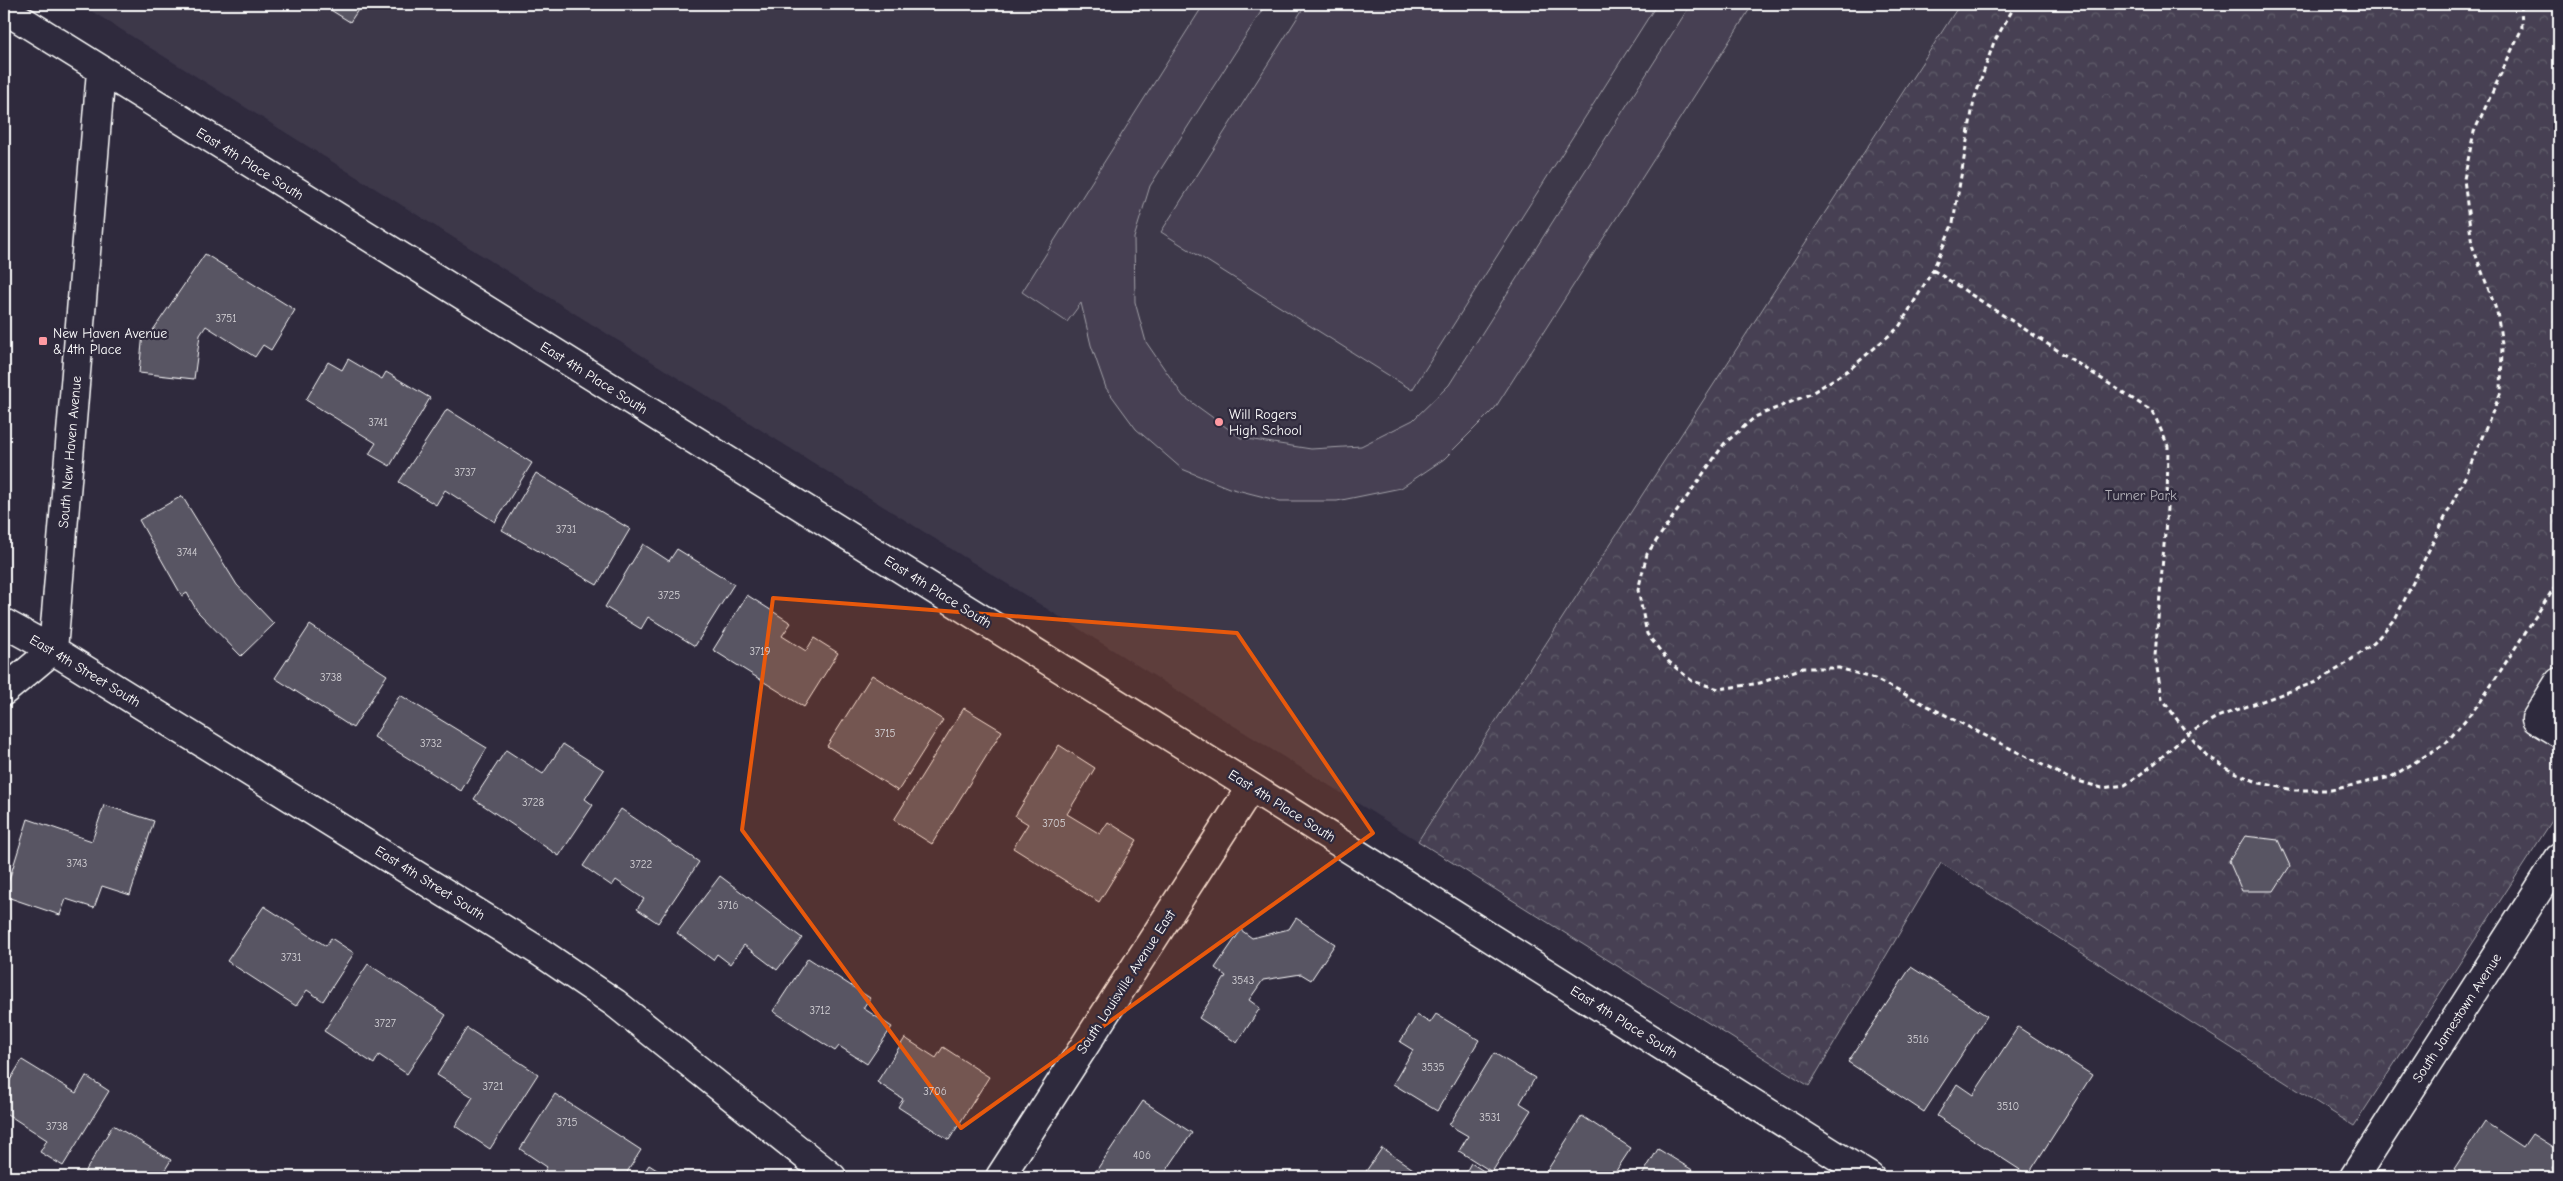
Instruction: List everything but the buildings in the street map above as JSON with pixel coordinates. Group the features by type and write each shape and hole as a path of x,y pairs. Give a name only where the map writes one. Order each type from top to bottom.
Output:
{"street":[{"name":"East 4th Place South","path":"4,10 1251,787 1870,1177"},
{"name":"South New Haven Avenue","path":"53,650 101,71"},
{"name":"East 4th Street South","path":"4,623 53,650 537,950 615,1003 832,1177"},
{"path":"4,691 53,650"},
{"path":"2559,682 2536,719 2559,733"},
{"name":"South Louisville Avenue East","path":"1000,1177 1251,787"},
{"name":"South Jamestown Avenue","path":"2354,1177 2559,858"}],"path":[{"path":"2016,4 1994,42 1974,100 1953,223 1933,270 1898,326 1850,370 1810,394 1755,417 1724,444 1647,554 1638,590 1647,634 1669,662 1692,681 1720,689 1760,683 1803,668 1839,668 1875,679 2068,778 2102,788 2125,784 2149,768 2188,734 2216,717 2316,682 2374,643 2396,617 2467,473 2501,392 2502,345 2497,312 2472,244 2464,179 2474,132 2522,28 2521,4"},
{"path":"1933,270 2153,412 2168,446 2167,508 2155,656 2162,698 2206,755 2230,771 2260,783 2294,790 2331,790 2391,777 2446,743 2482,701 2559,580"}],"highlighted area":[{"path":"773,598 1237,633 1373,833 961,1128 742,830"}],"shaded area":[{"name":"Will Rogers High School","path":"80,4 1960,4 1418,841"}],"green space":[{"path":"1204,4 1266,4 1150,186 1134,238 1135,302 1146,342 1183,396 1241,438 1311,449 1361,446 1413,420 1449,385 1691,4 1753,4 1495,408 1444,459 1401,488 1337,501 1280,501 1229,488 1182,469 1136,429 1106,388 1091,345 1081,303 1067,322 1022,292"},
{"path":"1306,4 1657,4 1412,390 1161,232"},
{"name":"Turner Park","path":"1960,4 2559,4 2559,810 2354,1126 1941,863 1809,1086 1418,841"}],"place":[{"name":"New Haven Avenue & 4th Place","path":"43,341"},
{"name":"Will Rogers High School","path":"1219,422"}]}
